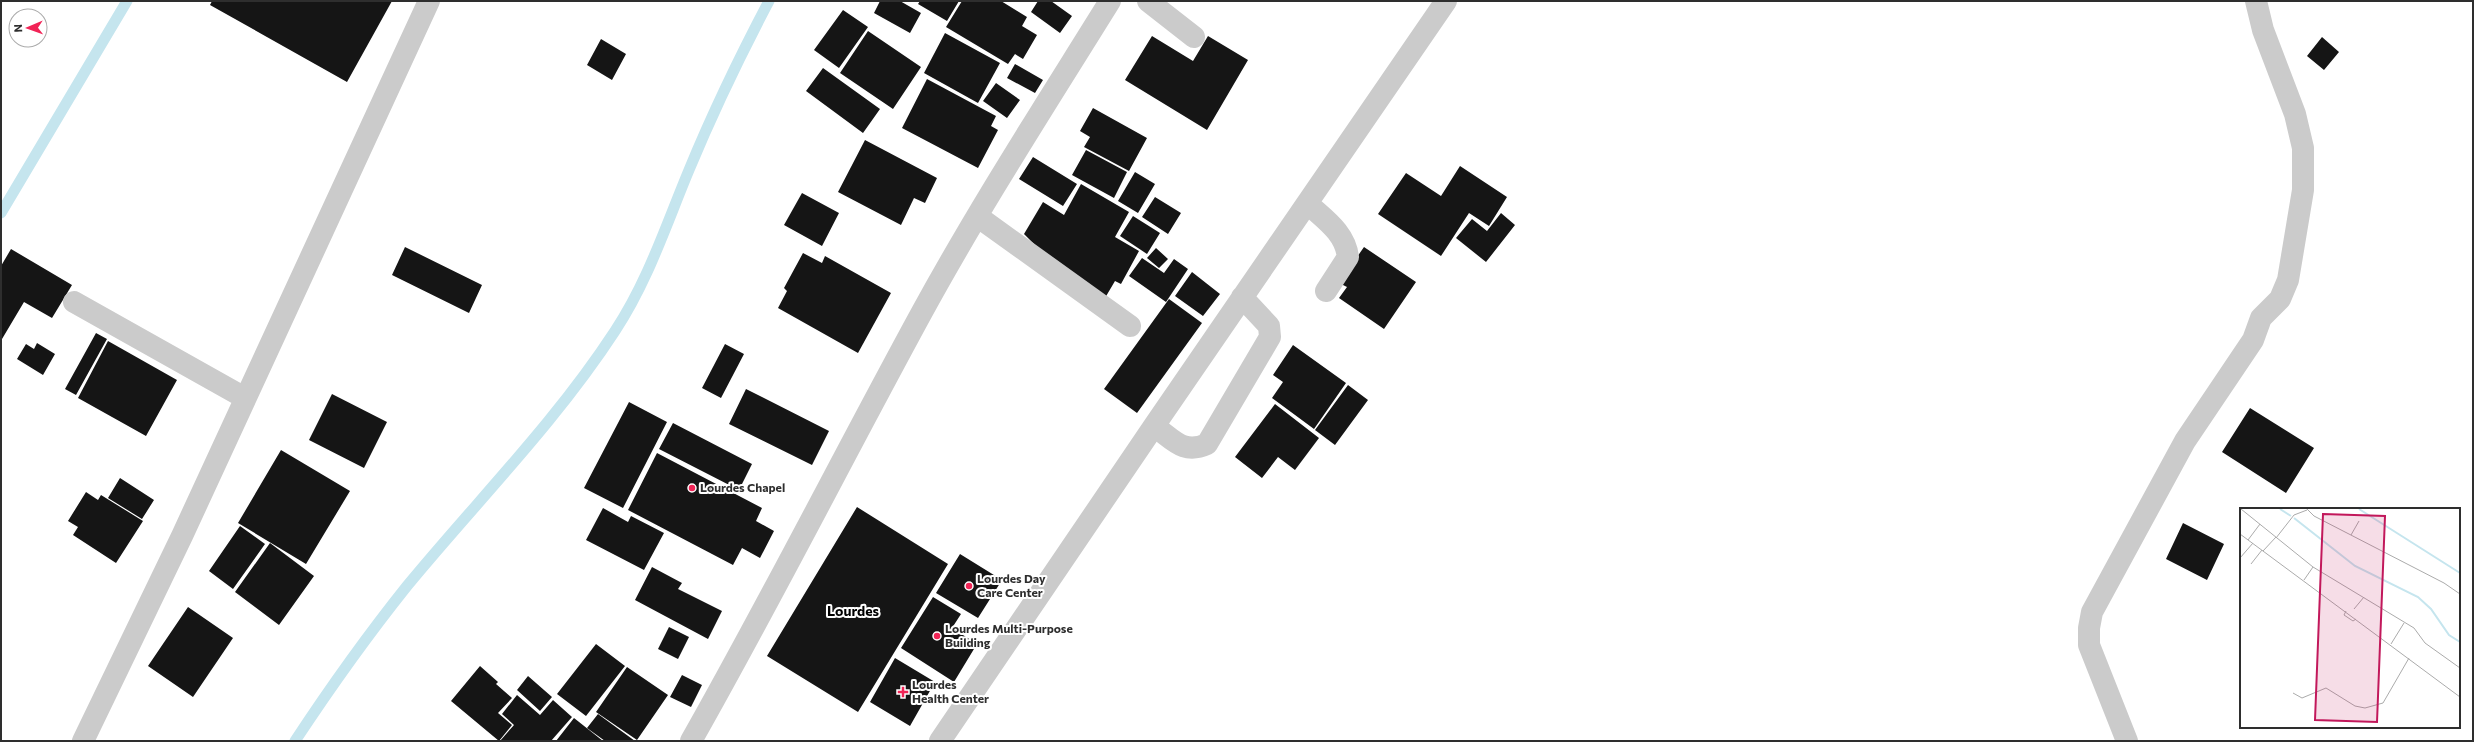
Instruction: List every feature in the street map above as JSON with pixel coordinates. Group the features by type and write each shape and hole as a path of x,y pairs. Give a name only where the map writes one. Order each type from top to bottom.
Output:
{"street":[{"path":"83,741 245,398 429,1"},
{"path":"691,741 783,576 922,311 977,216 1110,1"},
{"path":"1148,1 1194,37"},
{"path":"940,741 1242,297 1446,1"},
{"path":"2127,741 2089,645 2089,628 2092,612 2185,441 2253,340 2261,318 2280,298 2288,280 2303,190 2304,148 2295,114 2263,30 2256,1"},
{"path":"1307,203 1341,235 1347,246 1348,257 1326,291"},
{"path":"977,216 1130,326"},
{"path":"1154,426 1187,449 1196,449 1207,444 1270,337 1269,326 1242,297"},
{"path":"74,302 245,398"}],"building":[{"path":"212,1 392,1 347,82 210,5"},
{"path":"880,1 900,1 921,13 910,33 874,13"},
{"path":"920,1 959,1 947,21 918,4"},
{"path":"962,1 1001,1 1027,17 1022,26 1037,35 1023,59 1015,54 1008,64 946,27"},
{"path":"1038,1 1051,1 1072,16 1060,33 1031,12"},
{"path":"843,10 868,27 839,68 814,50"},
{"path":"868,31 921,67 893,109 840,73"},
{"path":"945,33 1000,63 978,103 924,73"},
{"path":"1152,36 1193,61 1208,36 1248,60 1207,130 1125,80"},
{"path":"2322,37 2339,52 2324,70 2307,56"},
{"path":"601,39 626,54 612,80 587,65"},
{"path":"1015,64 1043,80 1035,93 1007,78"},
{"path":"823,68 880,109 863,133 806,91"},
{"path":"927,79 996,116 991,126 998,130 978,168 902,128"},
{"path":"996,83 1020,100 1007,118 983,101"},
{"path":"1093,108 1147,138 1129,171 1084,147 1090,137 1080,131"},
{"path":"865,140 937,178 925,203 914,198 901,225 838,192"},
{"path":"1086,150 1127,172 1114,198 1072,175"},
{"path":"1033,157 1077,184 1063,206 1019,179"},
{"path":"1460,166 1507,197 1489,226 1469,213 1441,256 1378,214 1406,173 1441,196"},
{"path":"1135,172 1155,184 1138,213 1118,201"},
{"path":"1081,184 1129,212 1115,237 1139,251 1121,284 1115,281 1105,298 1068,278 1024,234 1043,202 1064,215"},
{"path":"802,193 839,213 822,246 784,225"},
{"path":"1155,197 1181,213 1168,234 1142,217"},
{"path":"1501,213 1515,225 1486,262 1456,238 1472,219 1487,231"},
{"path":"1133,216 1160,233 1147,254 1120,236"},
{"path":"405,247 482,285 469,313 392,275"},
{"path":"1364,247 1416,282 1384,329 1339,298 1347,287 1339,283"},
{"path":"1156,248 1168,259 1159,268 1147,258"},
{"path":"11,249 72,285 52,318 24,302 2,339 1,266"},
{"path":"803,253 822,263 825,256 891,293 858,353 778,308 787,291 784,288"},
{"path":"1142,258 1164,273 1174,259 1188,269 1166,302 1129,276"},
{"path":"1192,272 1220,294 1203,316 1175,296"},
{"path":"1169,299 1202,323 1137,413 1104,389"},
{"path":"96,333 107,339 76,395 65,389"},
{"path":"108,341 177,380 146,436 78,398"},
{"path":"37,343 55,354 43,375 17,359 26,344 34,349"},
{"path":"725,344 744,354 721,398 702,388"},
{"path":"1293,345 1346,383 1314,429 1272,398 1283,382 1273,375"},
{"path":"1348,385 1368,400 1335,445 1315,430"},
{"path":"746,389 829,431 812,465 729,424"},
{"path":"332,394 387,422 364,468 309,440"},
{"path":"629,402 667,422 623,508 584,488"},
{"path":"1275,404 1319,438 1295,470 1278,457 1262,478 1235,457"},
{"path":"2250,408 2314,448 2286,493 2222,452"},
{"path":"673,423 752,464 739,490 659,449"},
{"path":"281,450 350,491 306,564 238,523"},
{"path":"657,453 762,508 756,521 774,531 760,558 742,548 733,565 628,510"},
{"path":"120,478 154,500 142,519 108,498"},
{"path":"86,492 98,500 101,495 143,521 116,563 73,535 78,527 68,521"},
{"path":"857,507 948,564 858,712 767,656"},
{"path":"603,508 628,522 631,516 664,533 644,570 586,540"},
{"path":"2183,523 2224,544 2207,580 2166,559"},
{"path":"240,526 265,544 233,589 209,571"},
{"path":"270,543 314,576 279,625 235,592"},
{"name":"Lourdes Day Care Center","path":"960,554 1002,580 978,618 936,593"},
{"path":"652,567 682,583 678,589 722,611 708,639 635,600"},
{"name":"Lourdes Multi-Purpose Building","path":"933,597 961,614 952,628 977,644 954,682 901,648"},
{"path":"188,607 233,638 193,697 148,666"},
{"path":"669,627 689,637 678,659 658,649"},
{"path":"596,644 625,666 586,716 557,694"},
{"name":"Lourdes Health Center","path":"895,658 935,682 910,726 870,702"},
{"path":"480,666 498,682 496,684 512,698 498,713 512,725 499,741 451,701"},
{"path":"627,667 668,695 637,740 596,712"},
{"path":"682,675 702,685 691,707 670,697"},
{"path":"528,676 552,697 540,711 517,690"},
{"path":"517,695 540,715 553,700 572,717 551,741 500,741 514,725 502,714"},
{"path":"598,714 635,741 605,741 587,728"},
{"path":"574,718 603,741 556,741"}],"waterway":[{"path":"1,213 127,1"},
{"path":"295,741 349,662 392,605 541,430 592,365 615,331 627,312 647,273 708,127 737,63 769,1"}],"place":[{"name":"Lourdes Chapel","path":"692,488"},
{"name":"Lourdes Day Care Center","path":"969,586"},
{"name":"Lourdes Multi-Purpose Building","path":"937,636"},
{"name":"Lourdes Health Center","path":"903,692"}],"district":[{"name":"Lourdes","path":"853,611"}]}
